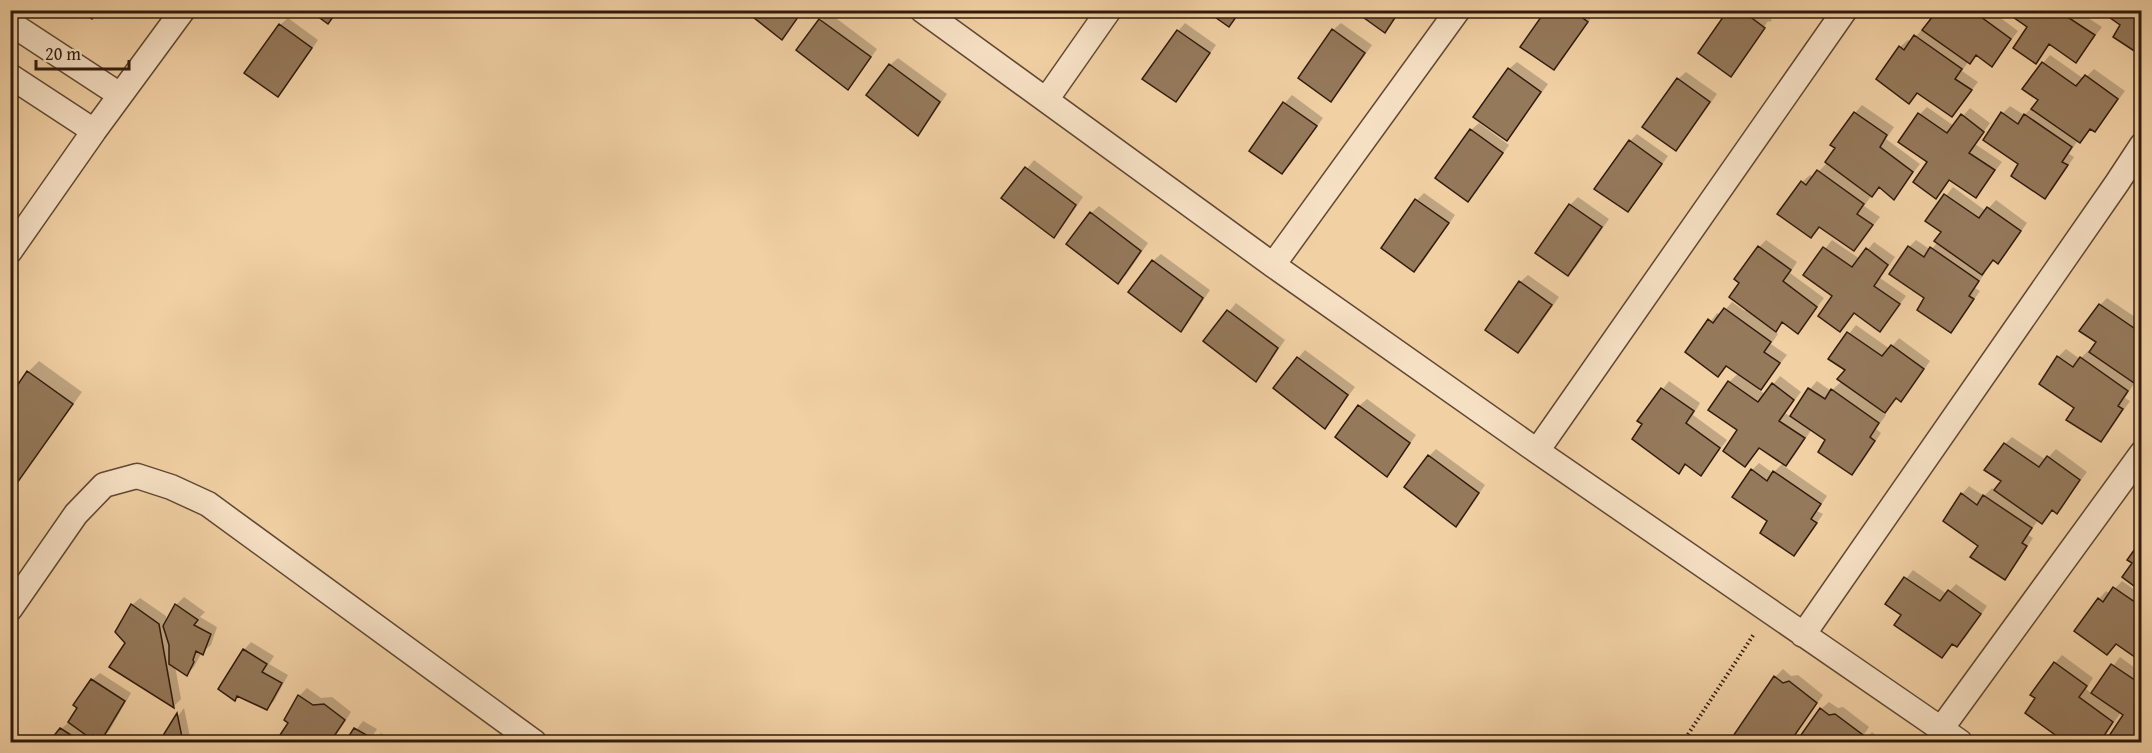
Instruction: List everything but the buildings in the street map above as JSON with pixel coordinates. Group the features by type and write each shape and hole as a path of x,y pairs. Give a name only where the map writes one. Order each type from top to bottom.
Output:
{"street":[{"path":"10,251 183,10"},
{"path":"922,10 1273,266 1960,742"},
{"path":"1046,100 1109,10"},
{"path":"1273,266 1458,10"},
{"path":"1537,451 1845,10"},
{"path":"10,23 120,95"},
{"path":"10,76 94,131"},
{"path":"1803,635 2142,145"},
{"path":"1941,729 2142,453"},
{"path":"10,609 76,513 104,485 137,476 171,487 208,504 534,742"}],"path":[{"path":"1683,742 1769,611"}]}
